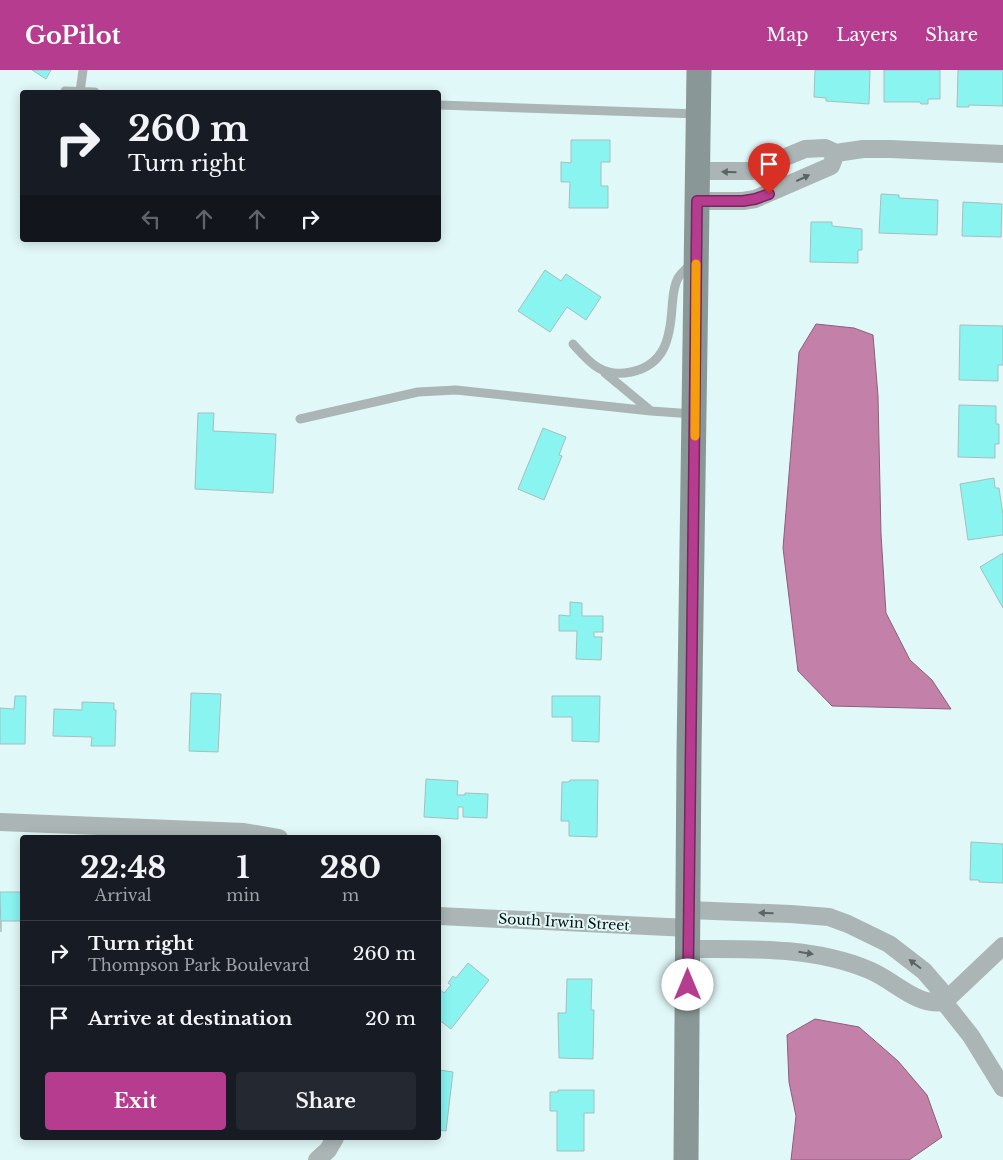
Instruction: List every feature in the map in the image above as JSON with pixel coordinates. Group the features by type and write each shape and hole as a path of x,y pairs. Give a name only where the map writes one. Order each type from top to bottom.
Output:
{"main road":[{"path":"686,1160 699,70"}],"street":[{"path":"698,171 752,171 806,150 825,148 836,153 862,149 890,149 1003,154"},
{"path":"697,201 743,201 755,199 831,166 836,153"},
{"path":"0,822 244,832 262,835"},
{"path":"688,929 791,914 829,917 888,944 924,971 943,994 944,1002 971,1036 1003,1088"},
{"name":"South Irwin Street","path":"441,916 688,929"},
{"path":"688,929 756,949 805,953 841,961 870,970 911,995 934,1003 944,1002 1003,946"},
{"path":"317,1160 328,1150 334,1140"}],"lane":[{"path":"80,90 83,70"},
{"path":"441,106 698,114"},
{"path":"601,370 616,374 632,372 650,365 662,352 669,336 674,289 678,277 696,258"},
{"path":"573,344 591,363 651,411"},
{"path":"300,419 418,392 456,390 695,414"}],"shaded area":[{"path":"816,324 854,328 873,335 878,396 881,534 886,613 910,660 932,680 951,709 832,706 798,671 783,548 799,352"},
{"path":"815,1019 859,1027 898,1061 927,1095 942,1137 909,1160 791,1160 796,1116 789,1082 787,1035"}],"building":[{"path":"32,70 51,70 46,79"},
{"path":"815,70 870,70 869,104 826,101 826,98 814,97"},
{"path":"884,70 940,70 940,99 928,99 928,104 921,104 920,102 884,102"},
{"path":"958,70 1003,70 1003,106 969,105 969,107 957,107"},
{"path":"571,140 610,140 610,162 601,162 601,186 608,186 608,208 569,208 570,182 561,182 561,162 571,163"},
{"path":"881,194 899,195 899,198 938,200 937,235 879,233"},
{"path":"963,202 1002,204 1001,237 962,236"},
{"path":"811,222 832,222 832,226 862,229 862,250 858,250 858,263 810,262"},
{"path":"545,270 561,281 566,274 601,297 586,320 567,307 550,332 518,311"},
{"path":"960,325 1003,326 1003,365 998,365 998,381 959,380"},
{"path":"959,405 996,406 996,424 999,424 999,444 995,444 995,458 958,457"},
{"path":"198,413 214,413 213,431 276,434 273,493 195,489"},
{"path":"543,428 566,437 559,455 562,456 544,500 518,489"},
{"path":"994,478 995,488 999,488 1003,515 1003,535 968,540 960,484"},
{"path":"1003,553 1003,608 980,567"},
{"path":"570,602 582,603 582,616 603,616 603,632 594,632 594,637 602,637 601,660 576,659 577,631 559,631 559,615 570,616"},
{"path":"191,693 221,694 218,752 189,751"},
{"path":"15,696 26,696 25,744 0,744 0,708 14,709"},
{"path":"552,696 600,696 599,742 572,741 572,717 552,717"},
{"path":"82,702 114,703 114,710 116,710 115,746 91,746 92,737 53,736 54,709 82,710"},
{"path":"426,779 458,781 457,795 465,795 465,793 488,794 487,818 463,817 463,807 458,807 458,819 424,817"},
{"path":"570,780 598,780 597,837 569,836 569,821 561,821 562,782 569,782"},
{"path":"971,842 1003,844 1003,883 970,880"},
{"path":"0,892 20,892 20,921 1,921 1,932"},
{"path":"468,963 489,980 451,1029 441,1022 441,991 444,993 451,985 448,983 453,976 456,978"},
{"path":"567,979 592,979 591,1010 594,1010 593,1059 559,1058 558,1013 566,1013"},
{"path":"441,1070 453,1072 446,1131 441,1130"},
{"path":"558,1090 594,1090 594,1113 584,1113 584,1151 557,1151 557,1111 550,1111 550,1092 558,1092"}],"slow traffic":[{"path":"695,436 696,264"}],"route":[{"path":"688,985 689,753 697,201 743,201 769,194"}]}
